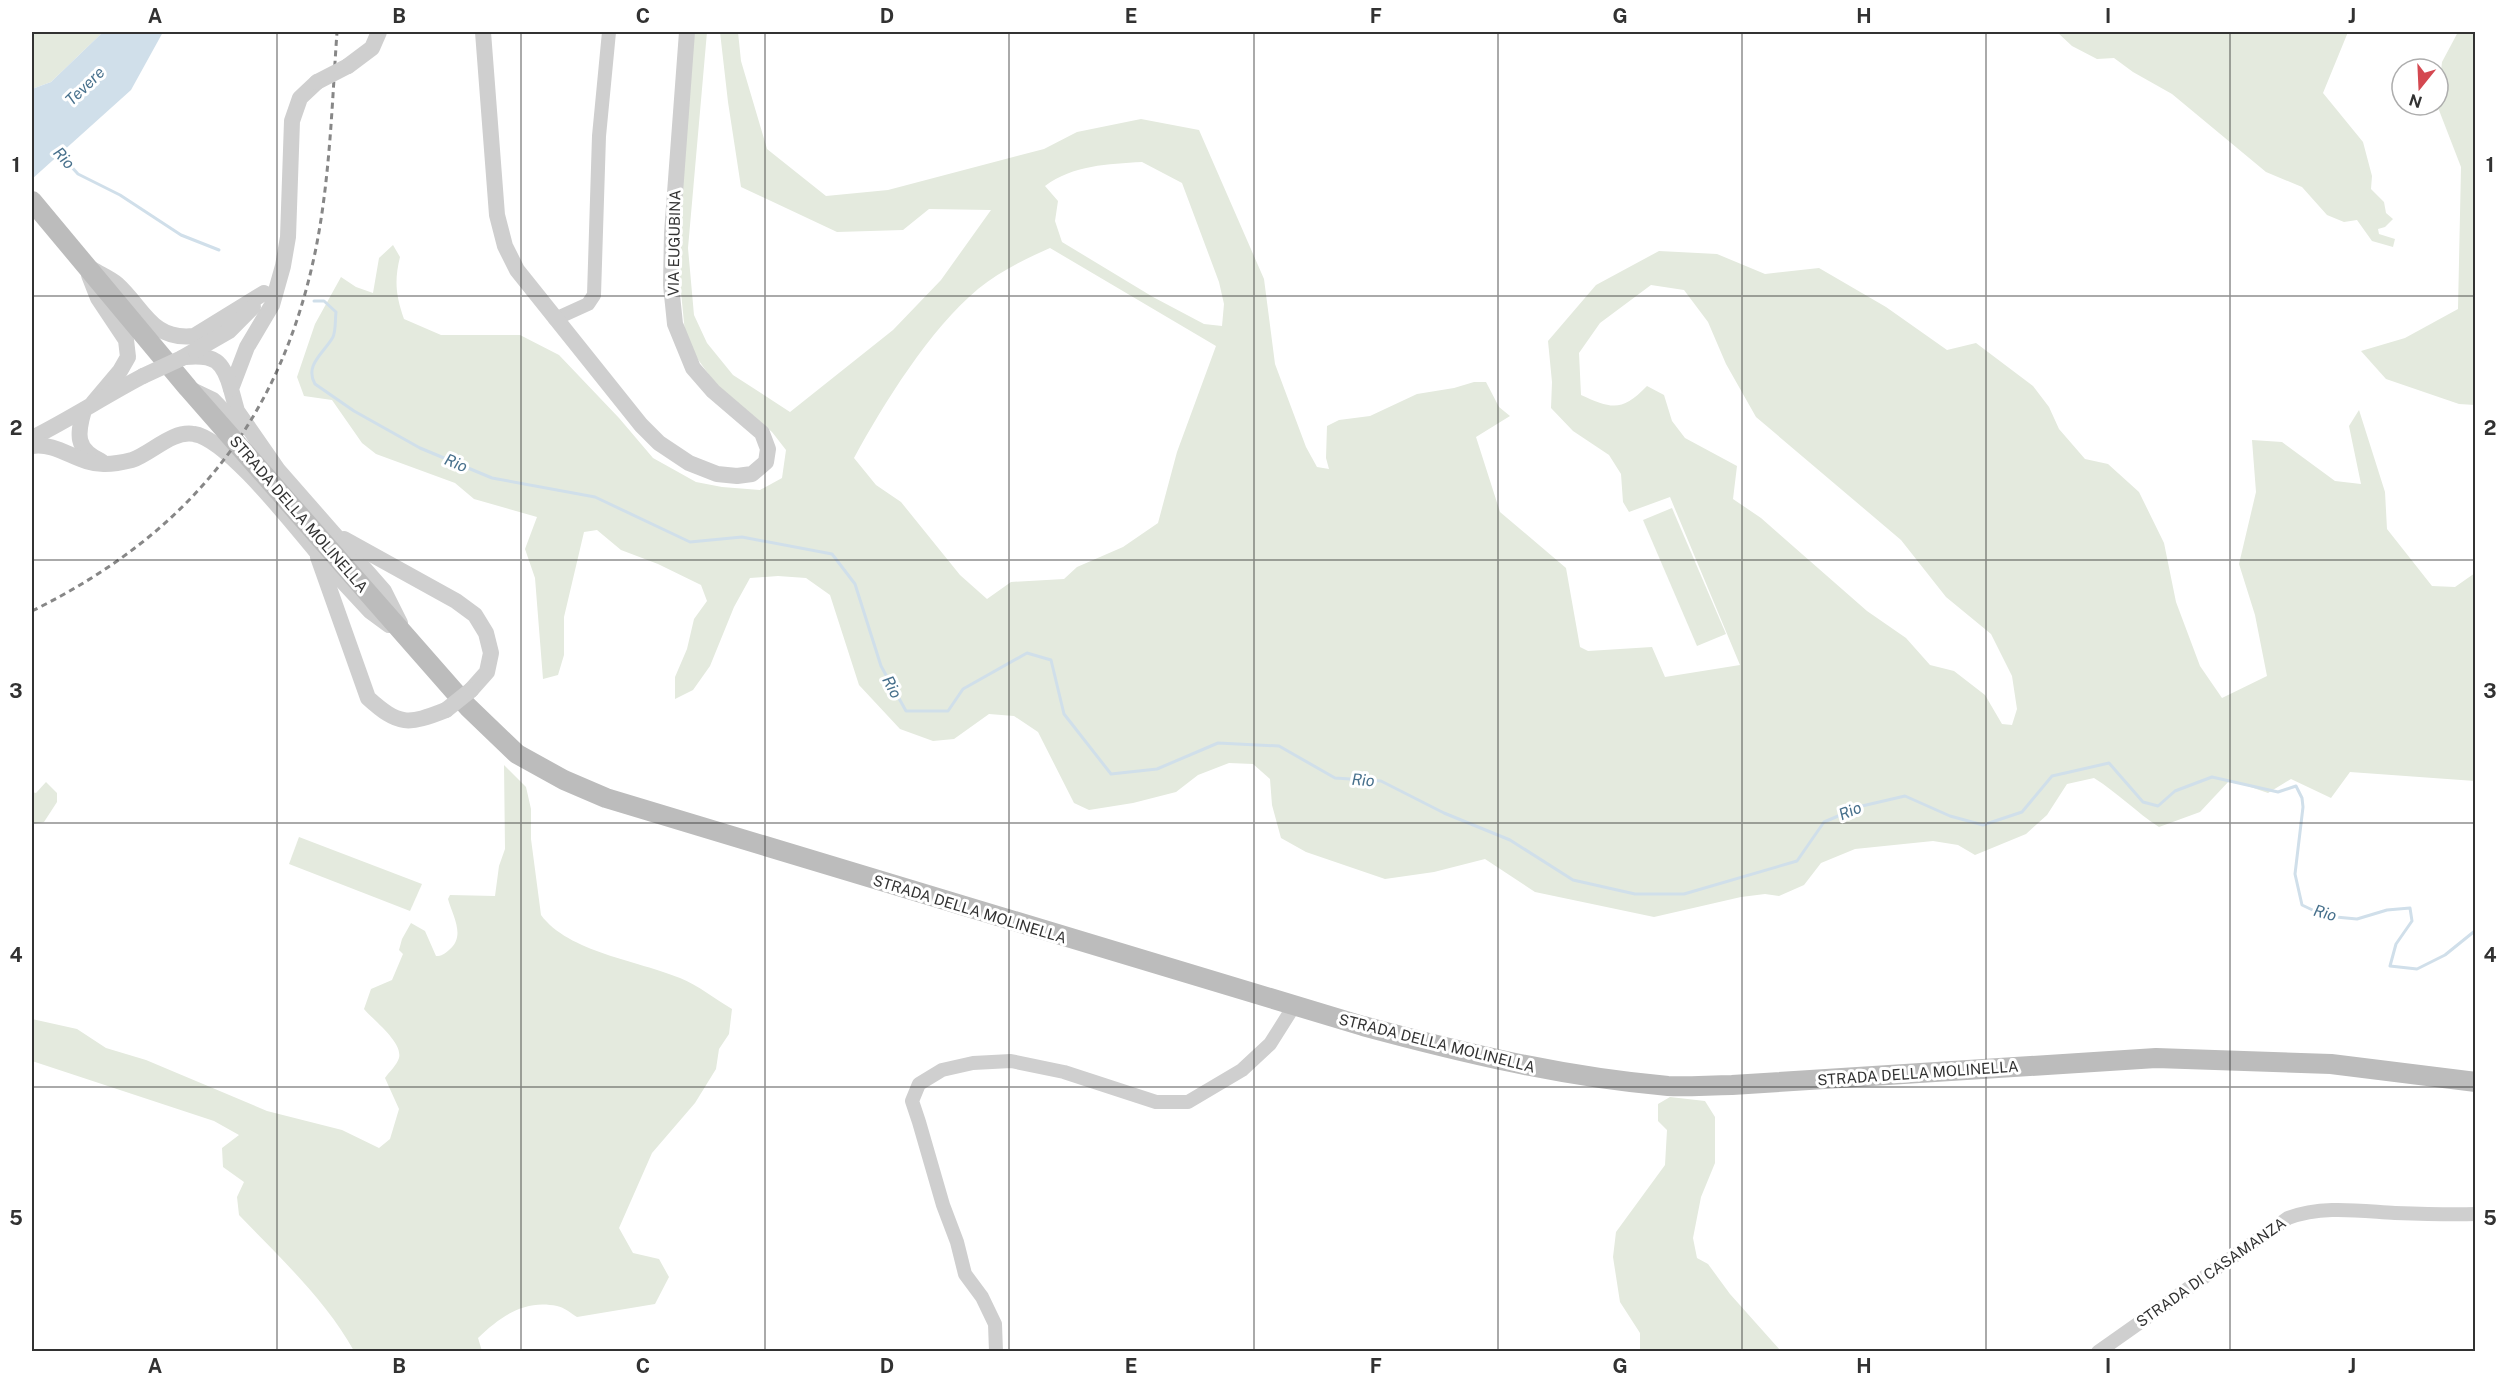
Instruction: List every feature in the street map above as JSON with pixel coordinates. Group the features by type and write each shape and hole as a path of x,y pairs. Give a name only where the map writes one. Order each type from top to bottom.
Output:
{"main road":[{"name":"STRADA DELLA MOLINELLA","path":"32,201 188,388 468,707 517,754 564,780 606,798 1294,1006 1427,1044 1548,1071 1670,1086 1732,1085 2156,1058 2331,1064 2475,1082"}],"street":[{"path":"231,389 247,347 272,304 283,266 288,237 292,121 300,98 317,82 348,66 372,48 379,32"},
{"name":"VIA EUGUBINA","path":"483,32 497,215 505,246 517,270 641,425 659,443 689,463 717,474 737,476 752,474 766,462 768,449 762,433 713,391 693,368 675,324 670,285 687,32"},
{"path":"555,319 588,304 594,295 599,136 609,32"},
{"path":"86,266 98,298 126,340 128,357 120,372 89,406 79,430 80,440 91,456 108,464"},
{"name":"STRADA DELLA MOLINELLA","path":"86,266 116,283 160,331 180,338 194,336 264,293 283,266"},
{"path":"32,438 228,331 248,314 264,293"},
{"path":"182,358 199,356 217,361 226,370 237,411 278,470 332,532"},
{"name":"STRADA DELLA MOLINELLA","path":"188,388 213,400 278,470"},
{"name":"STRADA DELLA MOLINELLA","path":"188,388 211,425 261,486"},
{"path":"32,446 54,447 90,464 108,464 133,459 183,434 194,434 218,445 261,486 315,551"},
{"name":"STRADA DELLA MOLINELLA","path":"332,532 384,591 409,640"},
{"name":"STRADA DELLA MOLINELLA","path":"315,551 368,698 384,712 404,722 423,719 446,710 471,690 487,672 491,653 486,633 475,615 456,601 332,532"},
{"name":"STRADA DELLA MOLINELLA","path":"315,551 370,611 409,640"},
{"path":"996,1352 995,1324 982,1297 965,1274 915,1112 912,1101 919,1084 942,1070 973,1063 1011,1061 1075,1075 1156,1102 1188,1102 1242,1070 1270,1044 1294,1006"},
{"name":"STRADA DI CASAMANZA","path":"2098,1352 2288,1218 2303,1213 2342,1210 2439,1215 2475,1214"}],"shaded area":[{"path":"32,32 103,32 51,82 32,89"},
{"path":"692,32 707,32 688,248 694,315 707,343 733,375 790,412 893,330 941,280 991,210 929,209 903,230 837,232 741,187 720,32 738,32 741,61 767,149 826,196 888,190 1044,149 1077,132 1141,119 1199,130 1264,279 1275,364 1306,447 1317,467 1329,469 1326,458 1327,426 1339,420 1370,416 1417,394 1474,382 1486,382 1499,407 1510,416 1476,437 1500,512 1566,568 1580,647 1588,651 1652,647 1665,677 1740,665 1670,497 1629,512 1623,502 1621,474 1609,455 1573,431 1551,408 1552,382 1548,341 1596,285 1659,251 1717,254 1765,274 1819,268 1886,307 1947,350 1976,343 2033,386 2049,407 2059,429 2085,459 2108,464 2139,492 2164,543 2176,602 2200,666 2222,698 2267,676 2255,615 2239,564 2256,492 2252,440 2282,442 2335,481 2361,484 2349,426 2359,410 2385,492 2387,529 2432,586 2455,587 2475,573 2475,781 2350,772 2331,798 2291,779 2268,793 2230,780 2200,812 2159,827 2094,778 2067,784 2047,815 2026,834 1975,855 1958,845 1933,841 1855,849 1821,863 1804,885 1779,896 1765,894 1741,897 1654,917 1535,892 1485,859 1434,872 1385,879 1306,852 1281,838 1272,805 1270,779 1253,764 1229,763 1198,775 1176,792 1133,803 1089,810 1074,803 1038,732 1014,716 989,714 954,739 933,741 900,729 859,685 830,595 806,578 778,576 750,578 734,607 710,666 693,690 675,699 675,677 687,649 694,619 707,601 701,585 658,564 621,550 597,530 584,532 564,617 564,655 558,675 543,679 535,578 525,549 537,517 474,499 455,483 376,454 362,443 332,400 304,396 297,377 315,324 341,277 356,287 373,293 379,258 393,245 400,257 397,288 404,319 441,335 520,335 559,355 619,418 653,458 696,482 760,490 782,478 786,450 772,432 715,383 686,343 677,251","holes":["1142,162 1182,183 1219,282 1224,304 1222,326 1204,324 1153,297 1062,242 1055,221 1058,201 1045,186 1067,174 1091,167","1050,248 1216,346 1177,452 1158,523 1123,547 1077,567 1064,579 1011,582 987,599 960,575 901,502 876,485 854,458 909,368 943,325 978,289 1013,266","1651,285 1684,290 1708,322 1726,364 1756,417 1901,540 1946,597 1991,634 2012,676 2017,709 2012,725 2002,724 1985,695 1954,671 1930,665 1906,638 1867,611 1761,518 1733,499 1737,466 1685,438 1672,421 1664,395 1647,386 1630,400 1616,406 1581,395 1579,353 1600,323"]},
{"path":"2057,32 2348,32 2323,93 2363,142 2372,176 2371,189 2384,202 2386,213 2393,219 2385,227 2378,229 2379,234 2395,239 2393,247 2372,241 2357,220 2344,222 2327,215 2302,187 2266,172 2172,94 2133,72 2114,58 2097,59 2072,46"},
{"path":"2458,32 2476,32 2475,405 2459,404 2386,379 2361,351 2405,338 2458,309 2461,167 2442,117 2450,117 2450,57 2445,57"},
{"path":"1672,508 1726,634 1697,646 1643,520"},
{"path":"504,765 526,787 531,809 531,839 541,915 553,928 586,947 687,981 732,1009 729,1034 719,1049 716,1069 695,1103 652,1153 619,1228 633,1253 659,1259 669,1277 655,1304 577,1317 557,1306 534,1305 523,1308 495,1323 478,1338 482,1351 354,1351 316,1296 239,1215 237,1197 244,1182 223,1167 222,1148 239,1135 214,1121 32,1061 32,1019 77,1029 106,1048 146,1060 267,1111 342,1130 379,1148 390,1139 399,1109 385,1078 398,1061 399,1052 392,1038 364,1009 371,989 392,980 403,954 399,950 402,939 411,923 425,931 436,956 441,955 454,945 457,939 457,926 448,899 450,895 495,896 499,866 505,849"},
{"path":"46,782 57,793 57,802 44,822 32,824 32,792 36,793"},
{"path":"299,837 422,884 410,911 289,864"},
{"path":"1670,1097 1705,1101 1715,1117 1715,1163 1701,1197 1693,1238 1697,1258 1708,1264 1730,1294 1781,1351 1640,1351 1640,1333 1620,1302 1613,1257 1616,1232 1665,1165 1667,1130 1658,1121 1658,1104"}],"water":[{"name":"Tevere","path":"103,32 163,32 131,90 32,179 32,89 51,82"}],"waterway":[{"name":"Rio","path":"58,152 78,174 120,195 181,235 219,250"},
{"name":"Rio","path":"314,301 324,301 336,312 333,337 316,359 312,377 315,384 354,411 420,448 492,478 595,497 690,542 742,537 832,554 855,584 881,666 906,711 948,711 963,689 1027,653 1051,660 1064,714 1111,774 1157,769 1218,743 1279,746 1335,778 1381,781 1444,813 1510,840 1573,880 1635,894 1684,894 1797,861 1824,822 1862,806 1905,796 1950,816 1983,825 2022,812 2052,776 2109,763 2143,802 2158,806 2175,791 2212,777 2278,792 2296,786 2302,798 2303,807 2295,874 2302,905 2325,916 2357,919 2387,910 2410,908 2412,921 2396,944 2390,966 2417,969 2445,955 2476,930"}],"railway":[{"path":"32,611 88,580 137,546 181,508 219,466 252,419 279,367 300,310 316,248 327,167 337,32"}]}
